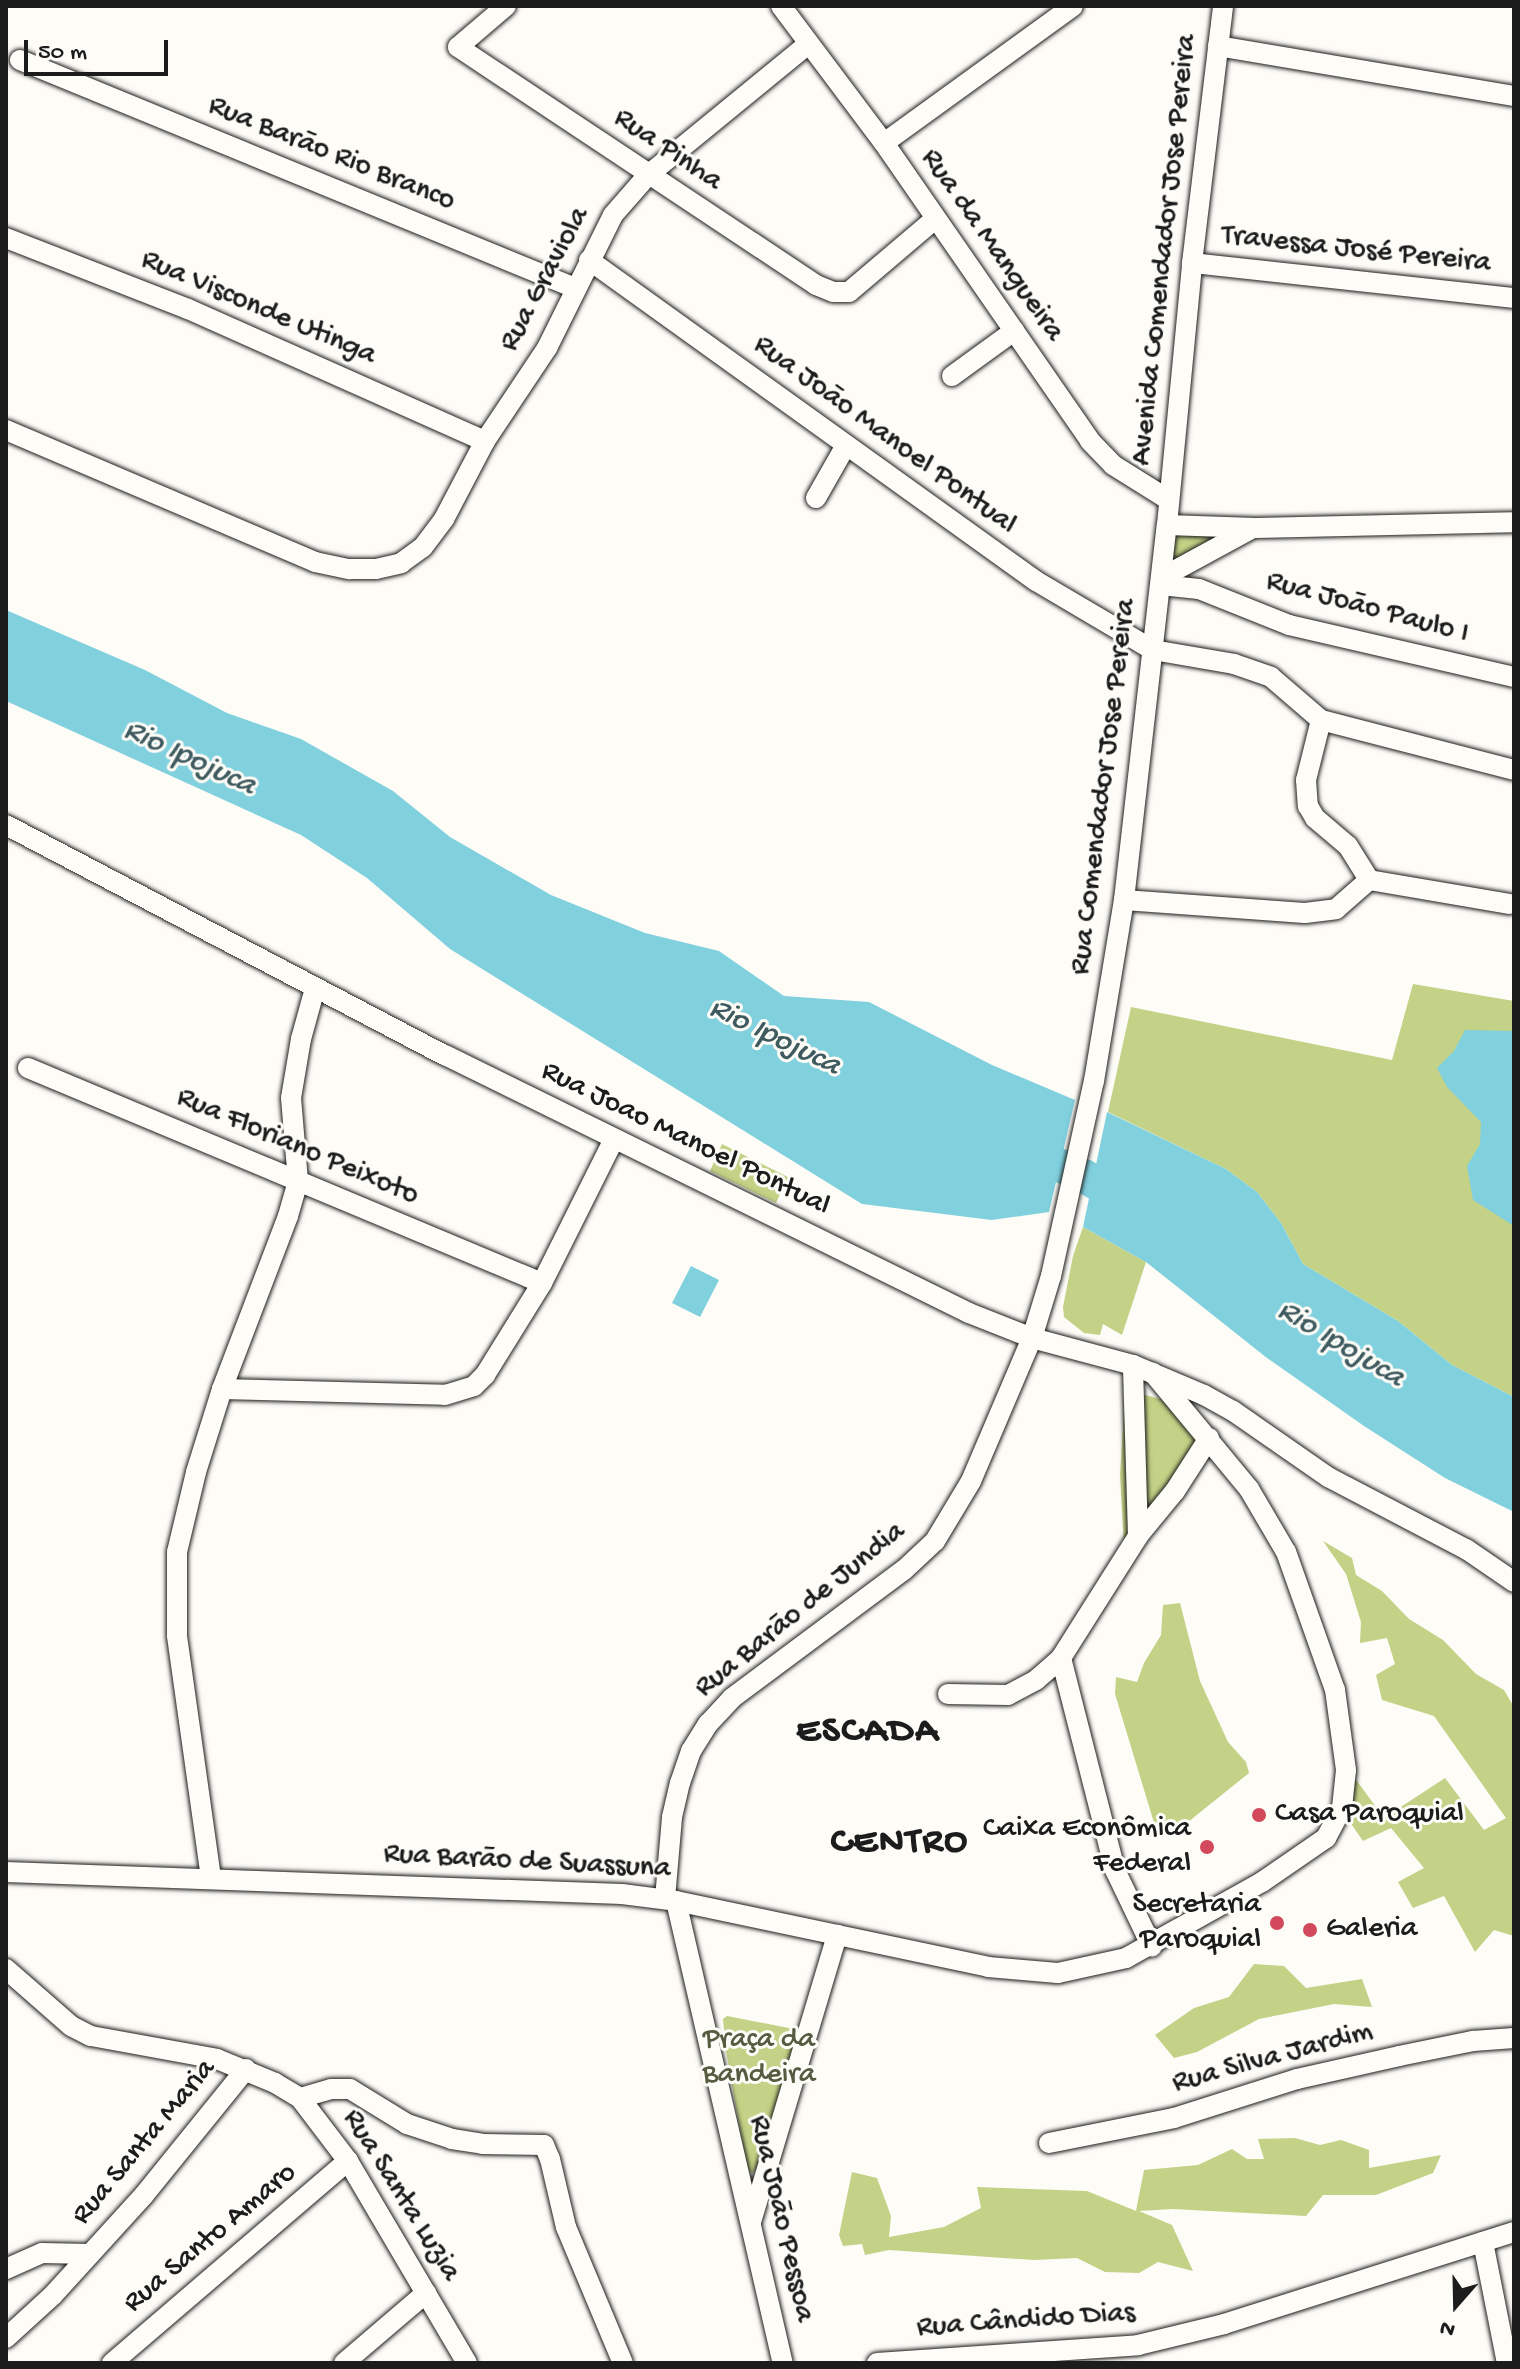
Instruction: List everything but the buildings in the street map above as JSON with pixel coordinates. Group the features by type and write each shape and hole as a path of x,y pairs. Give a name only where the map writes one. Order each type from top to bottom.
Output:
{"street":[{"name":"Rua Pinha","path":"506,6 458,47 647,176 816,285 833,292 849,292 934,220"},
{"name":"Rua da Mangueira","path":"781,6 807,45 884,143 934,220 1090,441 1113,465 1169,500"},
{"path":"884,143 1073,6"},
{"name":"Avenida Comendador Jose Pereira","path":"1169,500 1192,263 1223,6"},
{"name":"Rua Graviola","path":"6,430 315,562 349,569 376,569 401,563 423,547 444,519 485,441 523,389 613,215 647,176 807,45"},
{"path":"1218,46 1514,96"},
{"name":"Rua Barão Rio Branco","path":"20,60 575,288"},
{"name":"Rua Visconde Utinga","path":"6,238 188,309 485,441"},
{"name":"Rua João Manoel Pontual","path":"589,260 845,447 1036,581 1153,650"},
{"name":"Travessa José Pereira","path":"1192,263 1514,298"},
{"path":"952,376 1014,331"},
{"path":"816,498 845,447"},
{"name":"Rua Comendador Jose Pereira","path":"1060,1237 1094,1081 1124,900 1169,500"},
{"path":"1167,525 1255,528 1514,522"},
{"path":"1161,581 1255,528"},
{"name":"Rua João Paulo I","path":"1161,581 1199,589 1289,625 1514,677"},
{"path":"1153,650 1234,664 1271,677 1321,720 1514,770"},
{"path":"1321,720 1306,780 1308,806 1315,818 1348,846 1369,880 1509,904"},
{"name":"Rua Joao Manoel Pontual","path":"6,825 315,988 969,1313 1032,1338 1133,1365 1233,1411 1328,1477 1466,1549 1514,1582"},
{"path":"1124,900 1305,913 1336,909 1369,880"},
{"path":"211,1878 177,1635 174,1592 184,1513 222,1389 288,1216 298,1181 291,1098 301,1039 315,988"},
{"name":"Rua Floriano Peixoto","path":"28,1068 542,1283"},
{"path":"222,1389 445,1395 461,1392 485,1375 542,1283 614,1139"},
{"name":"Rua Barão de Jundia","path":"670,1900 672,1817 691,1751 708,1724 732,1698 904,1570 935,1541 971,1481 1032,1338 1060,1237"},
{"path":"1133,1365 1138,1536"},
{"path":"948,1694 1008,1695 1036,1680 1061,1658 1138,1536 1175,1491 1209,1438 1153,1373"},
{"name":"Rua Barão de Suassuna","path":"6,1872 211,1878 670,1900 988,1967 1058,1973 1115,1961 1152,1947 1318,1845 1333,1829 1342,1808 1346,1770 1340,1715 1331,1677 1286,1552 1269,1520 1209,1438"},
{"path":"1061,1658 1115,1870 1152,1947"},
{"name":"Rua João Pessoa","path":"670,1900 783,2363"},
{"path":"751,2223 837,1935"},
{"name":"Rua Santa Luzia","path":"6,1969 71,2026 91,2036 110,2042 180,2050 246,2069 300,2098 348,2161 467,2363"},
{"name":"Rua Silva Jardim","path":"1049,2143 1174,2118 1297,2079 1385,2059 1473,2041 1514,2038"},
{"name":"Rua Santa Maria","path":"6,2338 90,2254 184,2149 246,2069"},
{"path":"300,2098 331,2089 350,2089 407,2124 452,2139 482,2144 539,2143 547,2149 566,2227 623,2363"},
{"name":"Rua Santo Amaro","path":"112,2363 348,2161"},
{"name":"Rua Cândido Dias","path":"877,2363 1092,2351 1179,2337 1514,2232"},
{"path":"1483,2242 1507,2363"},
{"path":"6,2269 42,2253 90,2254"},
{"path":"344,2363 426,2293"}],"green space":[{"path":"1173,516 1235,532 1168,568"},
{"path":"1413,984 1514,1001 1514,1397 1452,1365 1398,1321 1303,1264 1281,1223 1257,1192 1226,1169 1108,1112 1131,1007 1392,1060"},
{"path":"722,1144 788,1177 776,1203 710,1171"},
{"path":"1083,1227 1146,1262 1122,1335 1103,1324 1100,1335 1084,1333 1064,1317 1063,1307 1073,1256"},
{"path":"1129,1391 1165,1400 1205,1441 1125,1563 1120,1475 1124,1409"},
{"path":"1323,1541 1352,1558 1356,1575 1382,1591 1409,1619 1443,1640 1476,1674 1504,1690 1514,1707 1514,1936 1494,1930 1475,1952 1444,1896 1413,1908 1398,1882 1424,1868 1391,1828 1363,1841 1336,1802 1346,1766 1384,1818 1445,1778 1484,1830 1506,1818 1434,1716 1382,1700 1376,1675 1395,1664 1387,1638 1360,1643 1361,1622 1346,1574"},
{"path":"1180,1603 1200,1681 1228,1742 1246,1762 1249,1773 1188,1822 1155,1826 1115,1694 1116,1677 1137,1682 1144,1663 1161,1635 1163,1605"},
{"path":"1254,1964 1284,1966 1306,1988 1362,1979 1372,2007 1334,2004 1259,2019 1197,2052 1174,2058 1155,2035 1194,2008 1229,1997"},
{"name":"Praça da Bandeira","path":"727,2016 799,2030 757,2170 752,2173 747,2170 726,2051 723,2019"},
{"path":"1295,2138 1320,2145 1341,2140 1369,2150 1369,2168 1441,2155 1433,2173 1376,2195 1323,2195 1306,2216 1173,2209 1139,2211 1172,2225 1193,2271 1158,2262 1139,2273 1105,2272 1077,2258 1034,2260 889,2250 865,2255 862,2244 843,2246 839,2235 852,2172 877,2178 891,2216 889,2237 944,2227 981,2208 977,2187 1087,2191 1136,2211 1144,2170 1198,2165 1232,2149 1247,2159 1264,2159 1258,2139"}],"water":[{"path":"6,610 145,670 227,713 301,739 393,791 450,837 551,895 645,933 719,951 784,996 869,1002 992,1065 1075,1100 1049,1212 992,1220 862,1204 450,949 367,878 301,835 6,701"},
{"path":"1465,1030 1514,1031 1514,1226 1473,1200 1467,1166 1480,1144 1481,1122 1447,1087 1437,1068 1454,1051"},
{"path":"1107,1112 1226,1169 1257,1192 1281,1223 1303,1264 1398,1321 1452,1365 1514,1397 1514,1512 1445,1478 1364,1426 1267,1358 1146,1262 1083,1227"},
{"path":"691,1266 719,1280 700,1317 672,1303"}],"waterway":[{"name":"Rio Ipojuca","path":"1017,1147 1084,1176 1131,1203"}],"place":[{"name":"Casa Paroquial","path":"1259,1815"},
{"name":"Caixa Econômica Federal","path":"1207,1847"},
{"name":"Secretaria Paroquial","path":"1277,1923"},
{"name":"Galeria","path":"1310,1930"}],"district":[{"name":"ESCADA","path":"868,1733"},
{"name":"CENTRO","path":"900,1844"}]}
